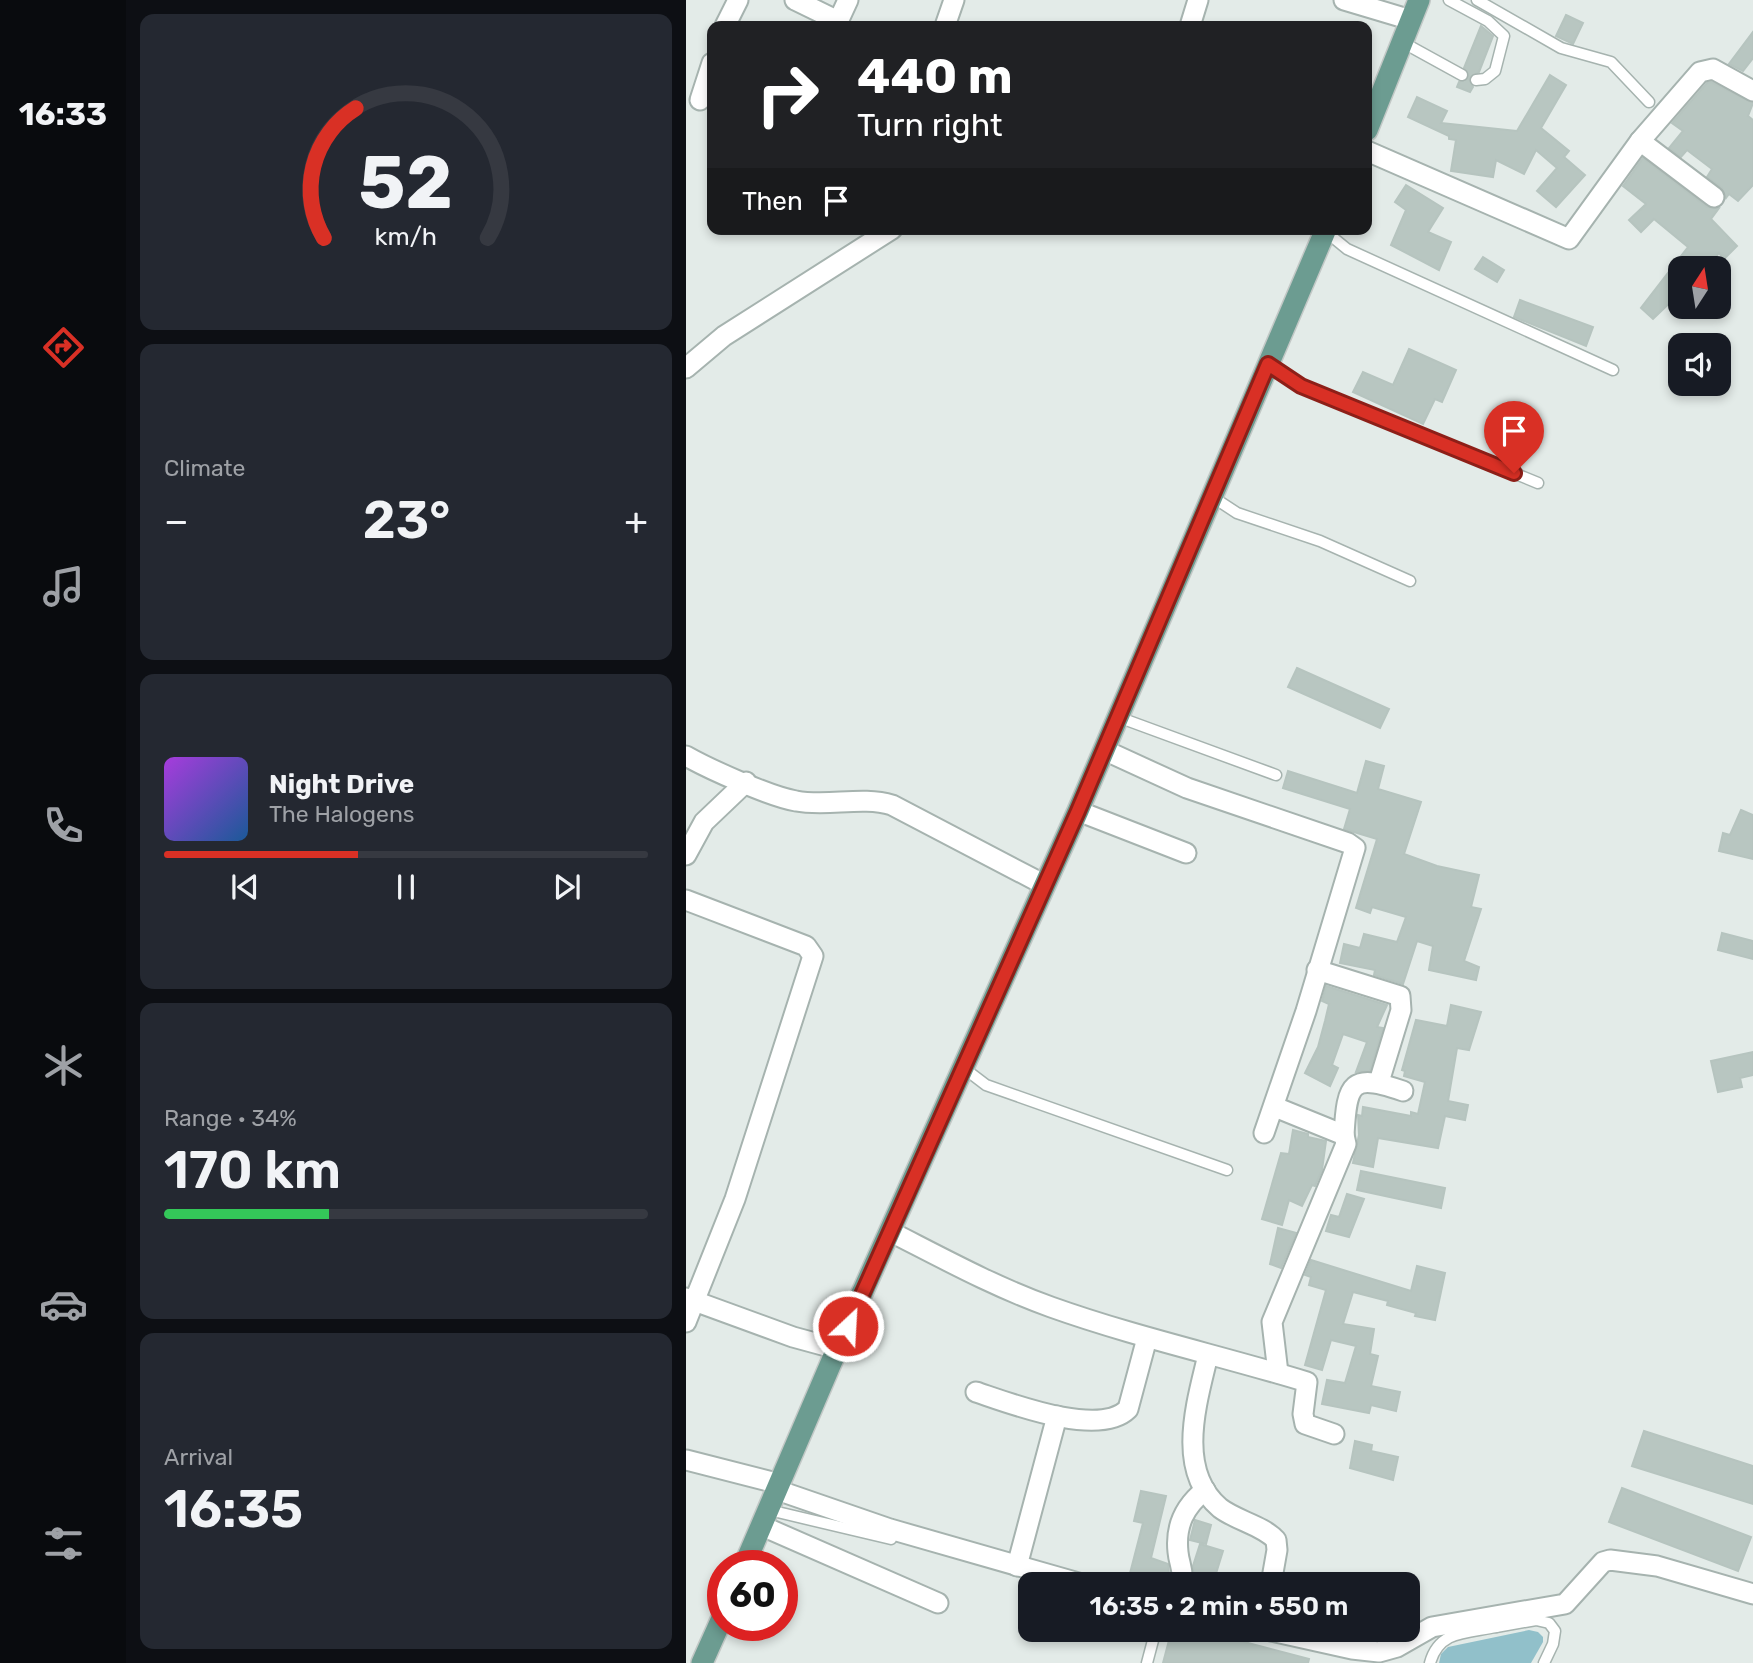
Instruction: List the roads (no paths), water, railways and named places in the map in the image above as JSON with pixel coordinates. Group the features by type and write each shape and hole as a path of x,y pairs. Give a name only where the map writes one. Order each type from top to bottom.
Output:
{"main road":[{"path":"1372,117 1419,0"},
{"path":"751,1550 837,1349 965,1069 1043,884 1078,811 1323,235"},
{"path":"702,1663 712,1641"}],"street":[{"path":"728,21 738,0"},
{"path":"794,0 833,21"},
{"path":"838,21 848,0"},
{"path":"947,21 954,0"},
{"path":"1191,21 1199,0"},
{"path":"1344,0 1410,20"},
{"path":"1372,153 1569,239 1640,141 1704,69 1713,69 1753,91"},
{"path":"699,100 707,77"},
{"path":"1640,141 1714,197"},
{"path":"686,368 724,337 882,235"},
{"path":"1104,750 1187,788 1348,843 1355,848 1275,1107 1264,1133"},
{"path":"686,756 796,802 868,801 892,805 1043,884"},
{"path":"686,855 705,822 746,782"},
{"path":"1078,811 1186,853"},
{"path":"686,900 806,946 813,956 735,1199 691,1299 686,1322"},
{"path":"1317,970 1400,996 1401,1010 1379,1082"},
{"path":"1278,1373 1272,1322 1346,1144 1344,1135 1350,1092 1363,1080 1379,1082 1404,1091"},
{"path":"1275,1107 1344,1135"},
{"path":"891,1232 1005,1289 1147,1338 1307,1381 1303,1413 1305,1424 1335,1434"},
{"path":"691,1299 793,1337 837,1349"},
{"path":"975,1392 1057,1416 1095,1419 1123,1414 1128,1409 1147,1338"},
{"path":"1208,1355 1192,1430 1198,1471 1205,1490 1219,1506 1276,1539 1273,1572"},
{"path":"1017,1566 1057,1416"},
{"path":"686,1460 772,1503 938,1603"},
{"path":"1183,1572 1184,1567 1178,1556 1178,1528 1193,1500 1205,1490"},
{"path":"772,1503 890,1530 1039,1572"},
{"path":"1420,1634 1432,1627 1495,1621 1565,1604 1603,1562 1610,1560 1657,1566 1753,1594"},
{"path":"1320,1642 1379,1652 1406,1642"}],"lane":[{"path":"1449,0 1488,21 1504,36 1495,71 1485,79 1476,80"},
{"path":"1477,0 1561,48 1611,62 1649,102"},
{"path":"1402,42 1462,75"},
{"path":"1331,235 1347,249 1613,370"},
{"path":"1268,364 1301,386 1538,483"},
{"path":"1210,496 1237,513 1320,541 1410,582"},
{"path":"1118,717 1276,775"},
{"path":"965,1069 986,1085 1227,1170"},
{"path":"772,1503 1018,1574"},
{"path":"1430,1663 1436,1645 1444,1638 1495,1621 1536,1620 1549,1623 1555,1631 1553,1644 1544,1663"},
{"path":"1147,1663 1153,1642"}],"water":[{"path":"1529,1630 1538,1632 1543,1637 1531,1663 1439,1663 1441,1654 1448,1647"}]}
